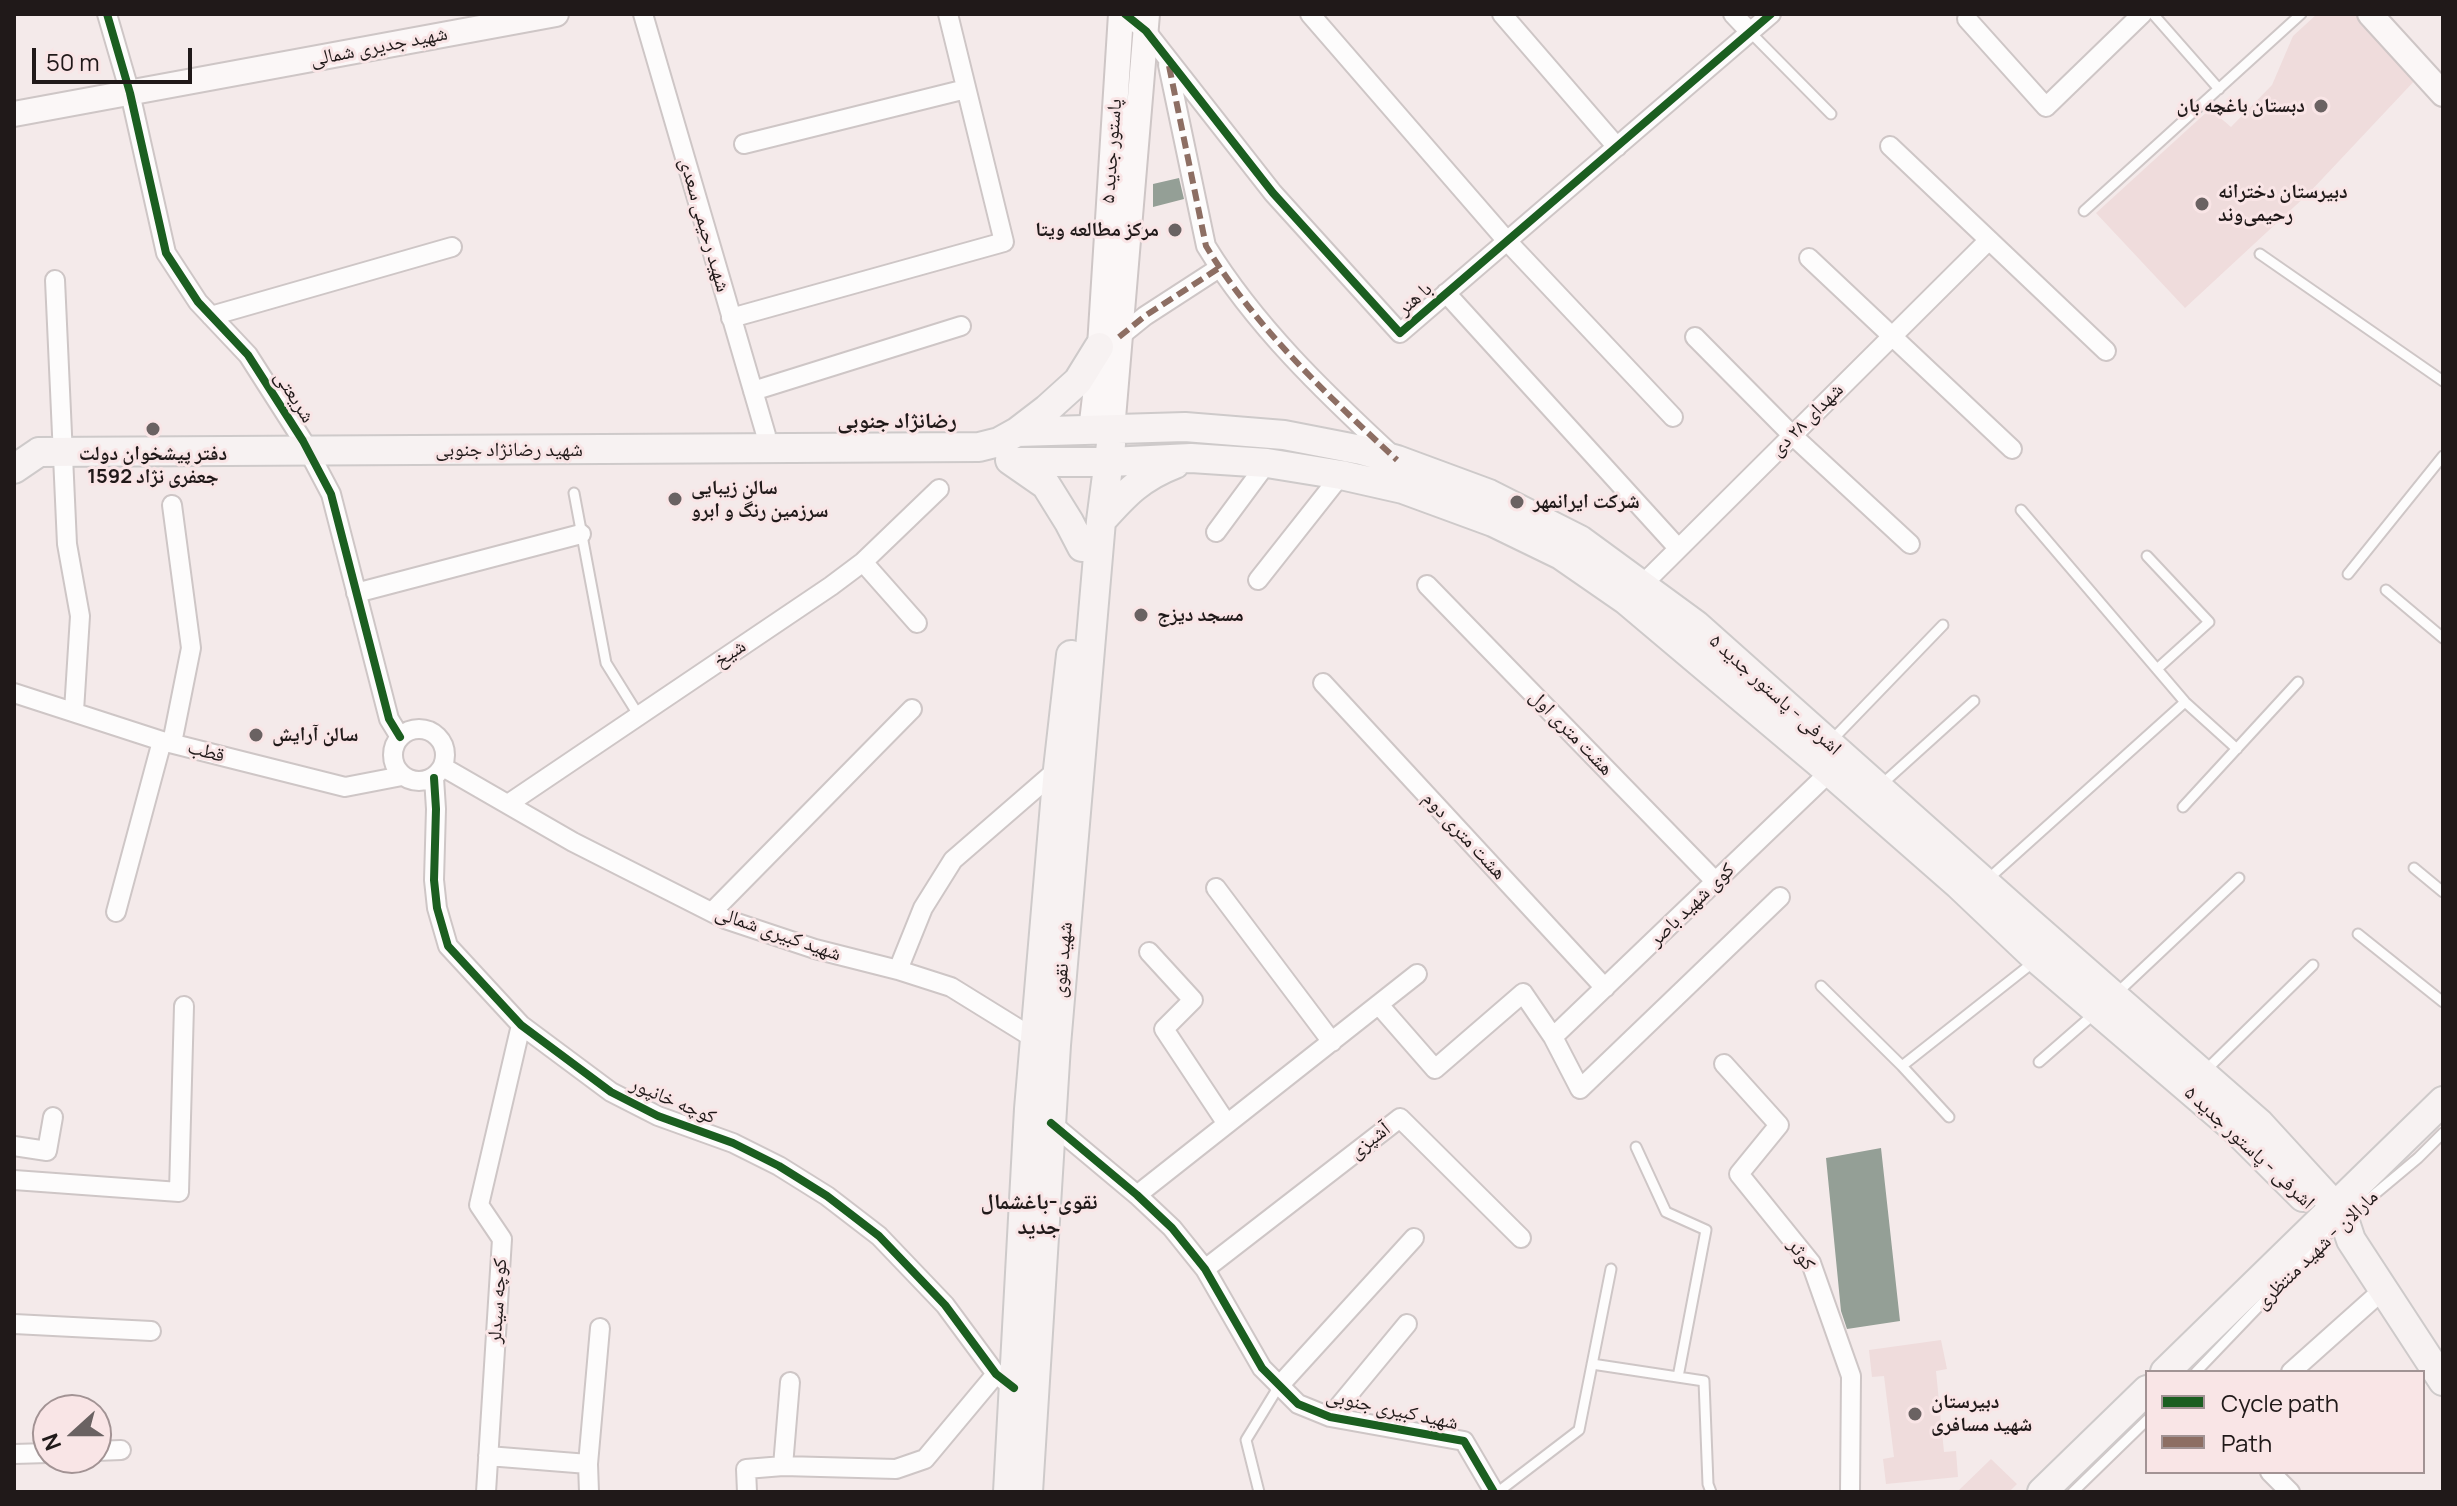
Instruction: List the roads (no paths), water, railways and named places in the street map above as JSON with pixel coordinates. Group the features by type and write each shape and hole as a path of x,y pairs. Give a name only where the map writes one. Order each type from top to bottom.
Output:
{"main road":[{"name":"شهید جدیری شمالی","path":"14,114 130,93 469,22 556,14"},
{"name":"پاستور جدید ۵","path":"1102,431 1109,342 1123,14"},
{"path":"2370,14 2443,94"},
{"name":"پاستور جدید ۵","path":"1109,342 1146,23"},
{"path":"979,447 999,442 1017,432 1047,409 1078,381 1109,342"},
{"name":"اشرفی - پاستور جدید ۵","path":"1102,431 1185,427 1284,435 1397,460 1489,494 1580,540 1634,592"},
{"path":"1017,432 1102,431"},
{"name":"شهید نقوی","path":"1028,1492 1056,1045 1101,521 1102,431"},
{"path":"979,447 997,452 1046,485 1082,547"},
{"name":"شهید رضانژاد جنوبی","path":"26,452 979,447"},
{"path":"1101,521 1129,489 1155,472 1191,458"},
{"name":"اشرفی - پاستور جدید ۵","path":"1100,462 1191,458 1267,463 1403,489 1493,522 1696,625 1835,758 1959,885 2047,952 2107,1003 2203,1073 2259,1123 2337,1222"},
{"path":"1013,462 1100,462"},
{"name":"شهید نقوی","path":"1008,1492 1005,1381 1058,769 1082,547 1100,462"},
{"name":"اشرفی - پاستور جدید ۵","path":"1835,758 1879,788 1985,882 2047,952"},
{"name":"اشرفی - پاستور جدید ۵","path":"2107,1003 2177,1081 2233,1127 2337,1222"},
{"name":"مارالان - شهید منتظری","path":"2177,1370 2337,1222 2443,1101"},
{"path":"2337,1222 2443,1381"},
{"path":"2042,1492 2145,1392"}],"street":[{"name":"شریعتی","path":"107,14 130,93 166,253 198,302 248,355 303,441 331,494 389,719 400,737"},
{"name":"شهید رحیمی سعدی","path":"643,14 766,435"},
{"path":"731,318 1004,242 948,14"},
{"name":"با هنر","path":"1123,14 1146,23 1167,58 1273,193 1400,333 1771,14"},
{"path":"1310,14 1507,241 1673,417"},
{"path":"1502,14 1617,147"},
{"path":"1733,14 1750,32"},
{"path":"1967,19 2046,107 2142,14"},
{"path":"1167,58 1206,246 1219,268 1276,340 1397,460"},
{"path":"744,144 966,89"},
{"path":"1890,146 2106,351"},
{"name":"شهدای ۲۸ دی","path":"1634,592 1989,240"},
{"path":"211,316 452,247"},
{"path":"1809,258 2012,449"},
{"path":"1109,342 1219,268"},
{"path":"55,280 26,452 67,544 80,616 74,711"},
{"path":"1446,293 1678,548"},
{"path":"753,391 961,326"},
{"path":"1695,337 1792,435 1910,544"},
{"path":"1216,532 1267,463"},
{"path":"1258,580 1341,475"},
{"name":"شیخ","path":"508,804 863,562 939,489"},
{"path":"116,912 167,742 191,648 172,505"},
{"path":"356,593 581,534"},
{"path":"863,562 917,623"},
{"name":"هشت متری اول","path":"1427,585 1716,882"},
{"name":"هشت متری دوم","path":"1323,683 1605,988"},
{"name":"قطب","path":"14,693 167,742 345,787 402,776"},
{"path":"712,912 912,709"},
{"path":"415,729 436,735 444,746 445,760 438,772 419,782 402,776 393,762 395,745 400,737 415,729"},
{"name":"کوی شهید باصر","path":"1553,1037 1716,882 1835,758"},
{"path":"898,970 923,908 953,860 1058,769"},
{"name":"شهید کبیری شمالی","path":"438,772 508,804 573,842 725,919 815,949 951,987 1035,1039"},
{"name":"کوچه خانپور","path":"438,772 434,880 437,908 448,946 521,1025 611,1092 658,1116 733,1143 779,1166 827,1196 879,1236 945,1305 1005,1381"},
{"path":"1216,888 1332,1042"},
{"path":"1379,1005 1435,1069 1523,993 1553,1037 1580,1089 1780,897"},
{"path":"1149,952 1193,1000 1164,1029 1227,1124"},
{"path":"1137,1195 1417,974"},
{"path":"14,1180 179,1192 184,1006"},
{"name":"کوچه سیدلر","path":"486,1492 502,1239 479,1205 521,1025"},
{"name":"کوثر","path":"1724,1064 1779,1125 1739,1174 1811,1263 1851,1376 1850,1492"},
{"path":"14,1146 47,1151 53,1117"},
{"name":"آشپزی","path":"1205,1269 1400,1118 1521,1238"},
{"name":"شهید کبیری جنوبی","path":"1051,1123 1172,1228 1205,1269 1262,1368 1298,1404 1330,1417 1464,1441 1496,1492"},
{"path":"1279,1386 1414,1238"},
{"path":"2293,1370 2384,1289"},
{"path":"14,1324 151,1331"},
{"path":"1330,1417 1407,1324"},
{"path":"589,1492 588,1464 600,1328"},
{"path":"747,1492 746,1469 783,1466 896,1469 925,1459 1005,1381"},
{"path":"783,1466 790,1382"},
{"path":"112,1450 121,1450"},
{"path":"488,1456 588,1464"},
{"path":"2272,1474 2290,1492"}],"lane":[{"path":"2153,14 2219,89"},
{"path":"2084,211 2301,14"},
{"path":"1750,32 1831,114"},
{"path":"2260,254 2443,381"},
{"path":"2348,574 2443,456"},
{"path":"574,493 606,663 639,716"},
{"path":"2021,510 2185,702 2237,749"},
{"path":"2147,556 2209,622 2157,669"},
{"path":"2386,590 2443,638"},
{"path":"1835,758 1943,625"},
{"path":"2183,807 2298,682"},
{"path":"1879,788 1974,701"},
{"path":"1985,882 2185,702"},
{"path":"2414,868 2443,892"},
{"path":"2039,1062 2107,1003 2239,878"},
{"path":"2358,934 2443,1002"},
{"path":"1902,1066 2047,952"},
{"path":"2203,1073 2313,965"},
{"path":"1821,986 1949,1117"},
{"name":"مارالان - شهید منتظری","path":"2337,1222 2418,1158 2443,1133"},
{"path":"1636,1147 1666,1212 1706,1230 1678,1377"},
{"path":"1496,1492 1579,1430 1611,1269"},
{"path":"1592,1364 1704,1381 1708,1484 1711,1492"},
{"path":"1259,1492 1246,1440 1279,1386"},
{"path":"2073,1492 2145,1422"}],"place":[{"name":"دبستان باغچه بان","path":"2321,106"},
{"name":"دبیرستان دخترانه رحیمی‌وند","path":"2202,204"},
{"name":"مرکز مطالعه ویتا","path":"1175,230"},
{"name":"دفتر پیشخوان دولت 1592 جعفری نژاد","path":"153,429"},
{"name":"سالن زیبایی سرزمین رنگ و ابرو","path":"675,499"},
{"name":"شرکت ایرانمهر","path":"1517,502"},
{"name":"مسجد دیزج","path":"1141,615"},
{"name":"سالن آرایش","path":"256,735"},
{"name":"دبیرستان شهید مسافری","path":"1915,1414"}],"district":[{"name":"رضانژاد جنوبی","path":"897,422"},
{"name":"نقوی-باغشمال جدید","path":"1039,1216"}]}
